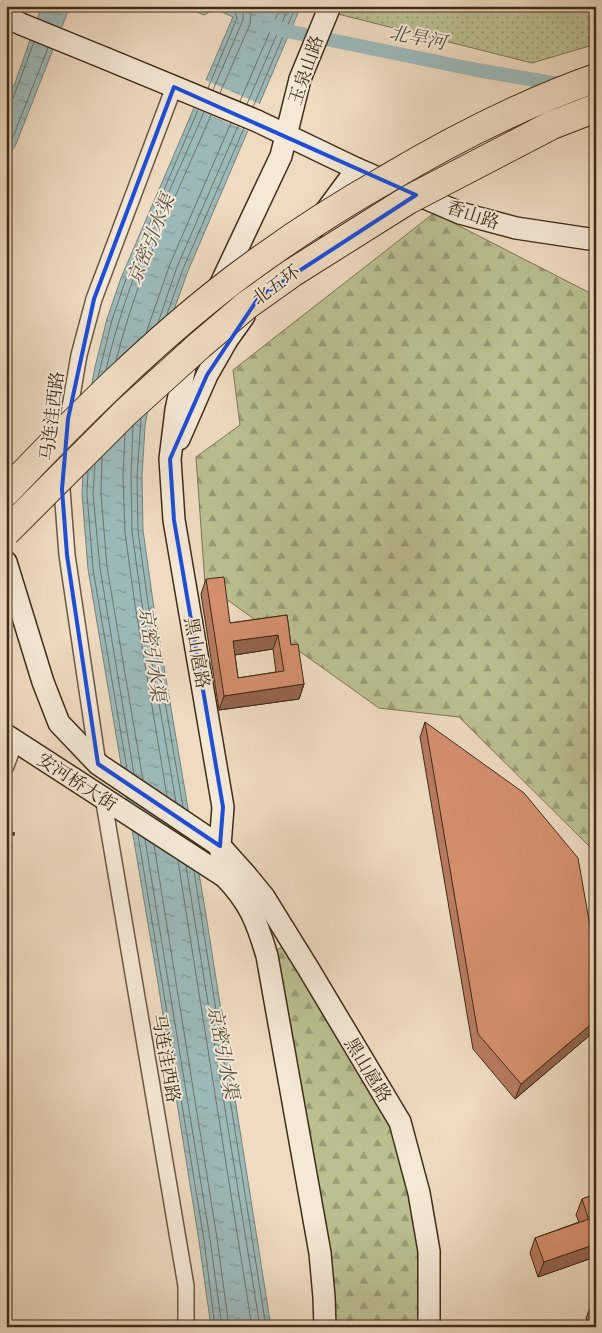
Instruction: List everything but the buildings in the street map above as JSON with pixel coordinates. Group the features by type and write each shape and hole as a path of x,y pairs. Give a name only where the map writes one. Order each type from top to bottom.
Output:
{"highway":[{"name":"北五环","path":"6,492 107,390 180,324 276,249 315,222 430,153 547,96 596,78"},
{"name":"北五环","path":"6,532 126,412 206,340 284,278 408,200 552,125 596,108"}],"street":[{"name":"玉泉山路","path":"170,459 176,410 188,353 282,156 300,80 328,9"},
{"path":"14,20 257,121 286,135"},
{"name":"马连洼西路","path":"98,764 67,554 62,490 68,419 78,355 94,298 183,90"},
{"name":"香山路","path":"286,135 357,169 460,213 516,228 596,240"},
{"path":"170,459 207,375 227,340 357,169"},
{"name":"黑山扈路","path":"170,459 174,520 223,807 220,846"},
{"name":"安河桥大街","path":"6,562 43,682 59,723 98,764 196,829"},
{"path":"6,766 11,739"},
{"name":"安河桥大街","path":"11,739 225,877"},
{"name":"马连洼西路","path":"103,797 186,1286 186,1327"},
{"name":"黑山扈路","path":"196,829 220,846 264,897 400,1122 419,1192 429,1251 429,1327"},
{"path":"220,846 225,877 247,903 258,925 267,956 320,1253 325,1327"}],"highlighted area":[{"path":"174,87 416,195 259,297 207,375 170,459 174,520 223,807 220,846 98,764 67,555 62,489 68,419 94,299"}],"green space":[{"path":"341,6 596,6 596,44 532,63 338,14"},
{"path":"434,213 596,296 596,862 593,850 459,717 379,708 205,584 196,457 240,425 233,370"},
{"path":"283,947 382,1109 396,1137 416,1212 424,1327 332,1327 274,951"}],"water":[{"path":"42,6 70,6 16,144 6,161 6,102 15,83"},
{"name":"京密引水渠","path":"181,6 301,6 188,271 157,357 145,426 142,477 143,530 153,602 205,909 271,1327 211,1327 157,977 88,569 82,494 85,421 95,367 107,319 121,278 233,17 215,9 204,15"}],"pier":[{"path":"203,79 262,105 250,132 191,107"}],"waterway":[{"name":"北旱河","path":"273,26 282,30 477,70 565,85"}],"railway":[{"path":"6,871 13,832"}]}
